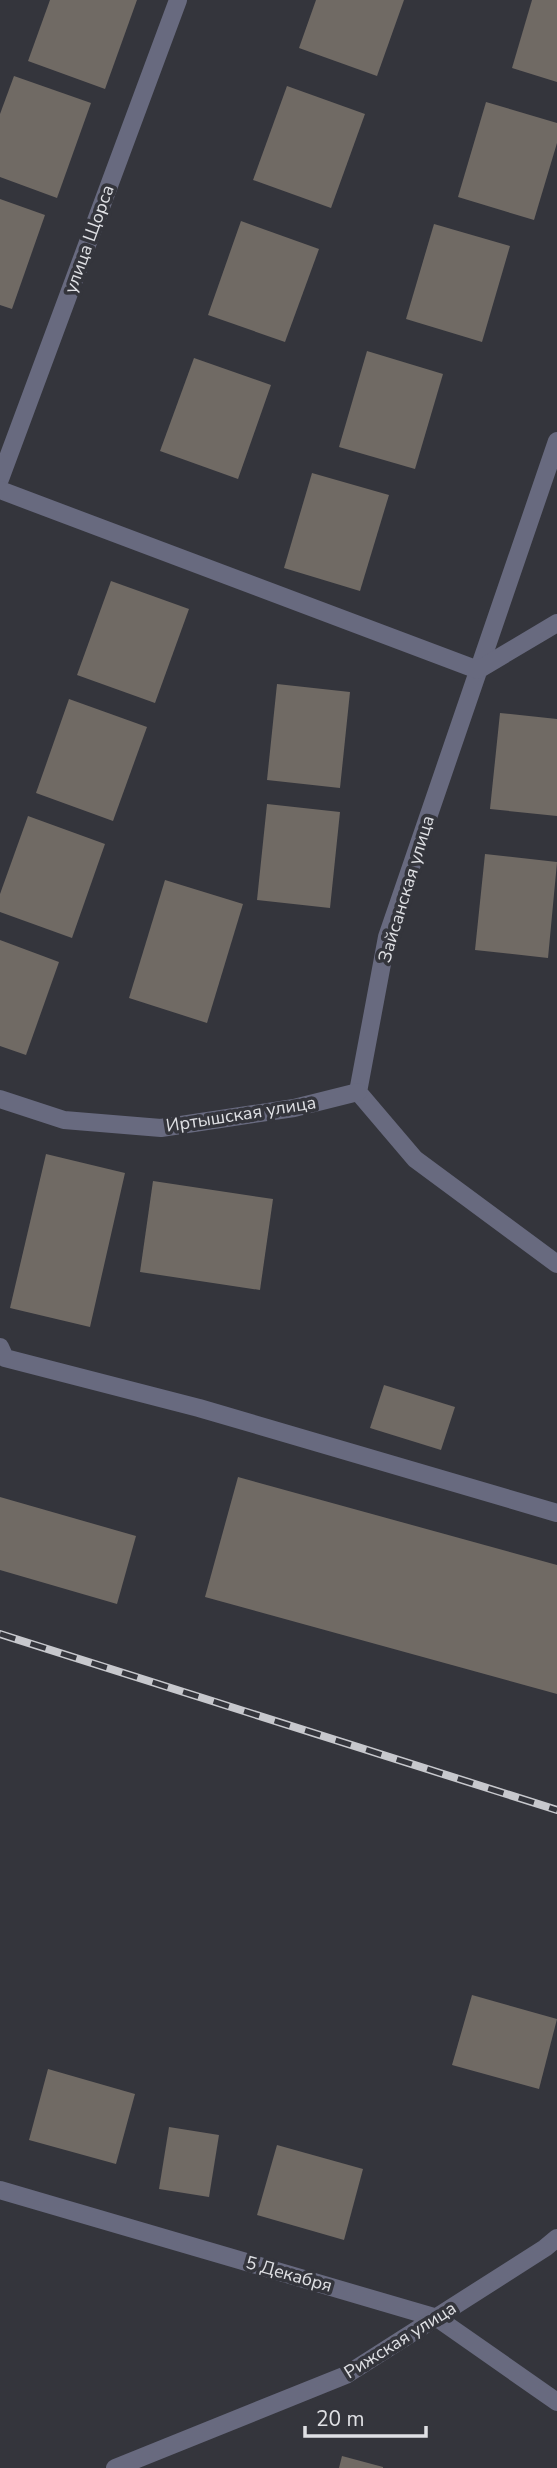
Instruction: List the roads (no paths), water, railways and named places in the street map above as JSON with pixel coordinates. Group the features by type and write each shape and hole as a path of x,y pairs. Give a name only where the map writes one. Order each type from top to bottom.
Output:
{"street":[{"name":"улица Щорса","path":"0,479 178,0"},
{"name":"Зайсанская улица","path":"358,1092 387,937 557,441"},
{"path":"0,490 478,670 557,623"},
{"path":"358,1092 415,1159 557,1264"},
{"name":"Иртышская улица","path":"0,1099 64,1120 161,1128 294,1108 358,1092"},
{"path":"0,1347 5,1358 200,1408 557,1513"},
{"name":"5 Декабря","path":"0,2190 437,2318 557,2402"},
{"name":"Рижская улица","path":"115,2468 346,2375 557,2238"}],"railway":[{"path":"0,1634 557,1810"}]}
